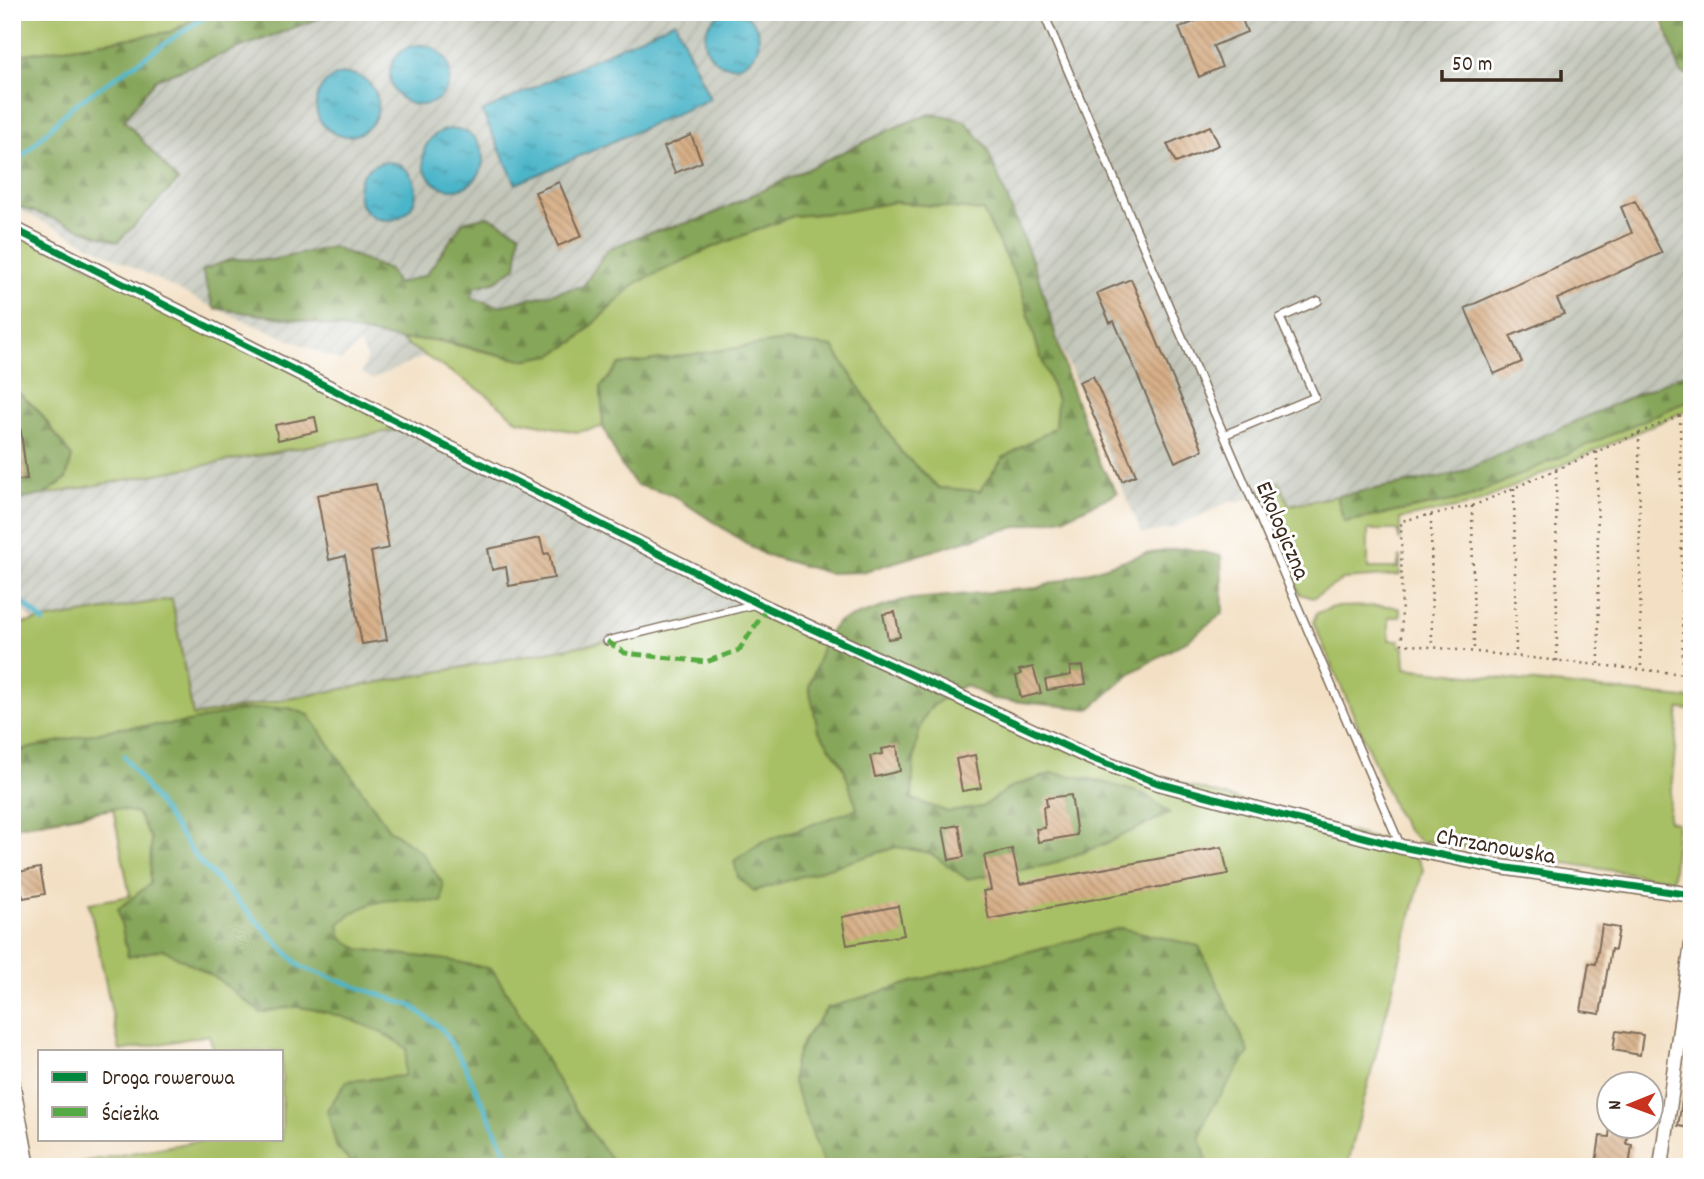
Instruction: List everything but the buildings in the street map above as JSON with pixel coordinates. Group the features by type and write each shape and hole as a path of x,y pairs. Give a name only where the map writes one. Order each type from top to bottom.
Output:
{"street":[{"name":"Chrzanowska","path":"12,228 758,603 1091,758 1158,783 1296,822 1402,847 1501,867 1692,895"},
{"path":"1661,1167 1692,943"},
{"path":"12,1081 29,1167"}],"lane":[{"name":"Ekologiczna","path":"1044,12 1402,847"},
{"path":"1224,435 1315,397 1280,318 1318,301"},
{"path":"607,641 758,603"}],"path":[{"path":"1692,410 1472,506 1401,520 1402,644 1692,675"},
{"path":"1680,415 1683,674"},
{"path":"1639,433 1641,670"},
{"path":"1597,452 1599,665"},
{"path":"1556,470 1557,661"},
{"path":"1514,488 1516,656"},
{"path":"1472,506 1474,652"},
{"path":"1431,515 1432,648"}],"shaded area":[{"path":"336,12 1655,12 1692,91 1692,370 1456,474 1289,505 1278,481 1260,488 1256,495 1238,503 1233,500 1173,528 1142,534 964,125 372,379 362,373 367,357 359,345 340,361 214,308 12,206 12,185 91,103"},
{"path":"412,427 758,603 607,641 193,716 172,599 34,621 12,600 12,501"}],"green space":[{"path":"12,12 205,12 170,32 12,56"},
{"path":"205,12 336,12 156,79 124,120 178,181 118,242 12,204 12,56 170,32"},
{"path":"1660,12 1692,12 1692,77 1681,73"},
{"path":"933,113 965,121 986,146 1037,273 1070,384 1098,460 1117,493 1066,517 998,531 862,572 828,573 763,554 672,495 636,485 621,465 603,427 601,387 619,365 785,341 833,347 901,452 939,488 980,491 1003,458 1055,427 1057,400 1038,349 1021,288 983,211 894,202 843,212 793,216 708,249 636,283 574,342 552,355 522,360 439,340 400,340 305,321 214,308 202,270 232,259 271,260 333,247 389,270 397,284 426,275 463,222 488,216 520,233 516,267 496,281 475,287 471,298 499,306 583,286 608,249 645,234 702,219 900,125"},
{"path":"894,202 983,211 1021,288 1038,349 1057,400 1056,427 1003,458 980,491 939,488 901,452 833,347 619,365 601,387 603,427 576,432 517,420 486,394 400,340 433,340 522,360 575,342 636,283 708,249 793,216 843,212"},
{"path":"12,228 412,427 43,495 66,479 72,457 38,410 12,387"},
{"path":"1692,370 1692,399 1467,498 1344,522 1337,496 1456,474"},
{"path":"12,387 38,410 72,457 66,479 43,495 12,501"},
{"path":"1692,399 1692,408 1474,504 1400,519 1400,541 1397,530 1368,530 1368,568 1397,568 1400,556 1400,575 1344,579 1313,598 1300,594 1256,495 1260,488 1279,481 1289,505 1337,496 1345,522 1467,498"},
{"path":"1184,548 1221,556 1223,613 1188,640 1131,673 1090,709 993,699 965,685 940,700 928,711 919,731 913,777 912,799 948,812 982,807 1011,787 1053,773 1091,779 1144,794 1170,813 1104,844 1049,865 967,879 930,853 897,847 754,891 738,877 734,861 762,842 857,809 843,766 818,730 809,687 826,635 838,622 903,600 1037,588 1144,554"},
{"path":"172,599 193,716 607,641 758,603 1091,758 1412,849 1423,869 1347,1167 54,1167 203,1140 284,1140 284,1050 214,1050 209,1035 120,1050 89,903 130,896 113,809 12,827 12,625"},
{"path":"1391,606 1400,609 1400,617 1389,617 1389,640 1400,640 1400,646 1404,647 1405,668 1692,699 1692,710 1679,709 1668,821 1677,823 1672,880 1426,841 1425,845 1406,829 1396,812 1313,622 1317,613 1333,607"},
{"path":"286,707 309,715 389,829 422,853 443,884 442,902 400,900 363,907 339,924 342,938 359,949 448,960 492,969 567,1096 618,1167 355,1167 337,1148 327,1110 347,1081 404,1076 407,1049 370,1027 313,1009 294,1007 261,1013 216,978 163,949 128,957 118,909 150,884 151,839 137,813 113,808 12,827 12,752 118,728 184,723 241,710"},
{"path":"1121,928 1199,946 1249,1052 1207,1116 1200,1138 1209,1167 1051,1167 1023,1155 981,1157 973,1167 825,1167 793,1083 794,1064 803,1041 827,1008 943,973"}],"water":[{"path":"732,12 751,20 759,39 751,58 732,66 713,58 705,39 713,20"},
{"path":"675,21 710,99 516,184 482,112"},
{"path":"414,45 426,45 445,58 450,75 448,87 437,100 426,105 414,105 395,92 390,81 390,69 403,50"},
{"path":"347,74 369,83 378,105 369,127 347,136 325,127 316,105 325,83"},
{"path":"453,129 470,134 478,142 483,159 478,176 470,184 453,189 436,184 428,176 423,159 428,142 436,134"},
{"path":"381,162 393,162 408,170 416,185 416,197 408,212 393,220 381,220 366,212 358,197 358,185 366,170"}],"waterway":[{"path":"12,167 71,107 212,12"},
{"path":"12,592 44,622"},
{"path":"124,756 198,860 301,967 412,1006 442,1029 465,1066 513,1167"}],"marked path":[{"path":"607,641 625,653 706,662 739,650 767,608"}],"cycle path":[{"path":"12,228 767,608 1091,758 1158,783 1402,847 1501,867 1692,895"}]}
